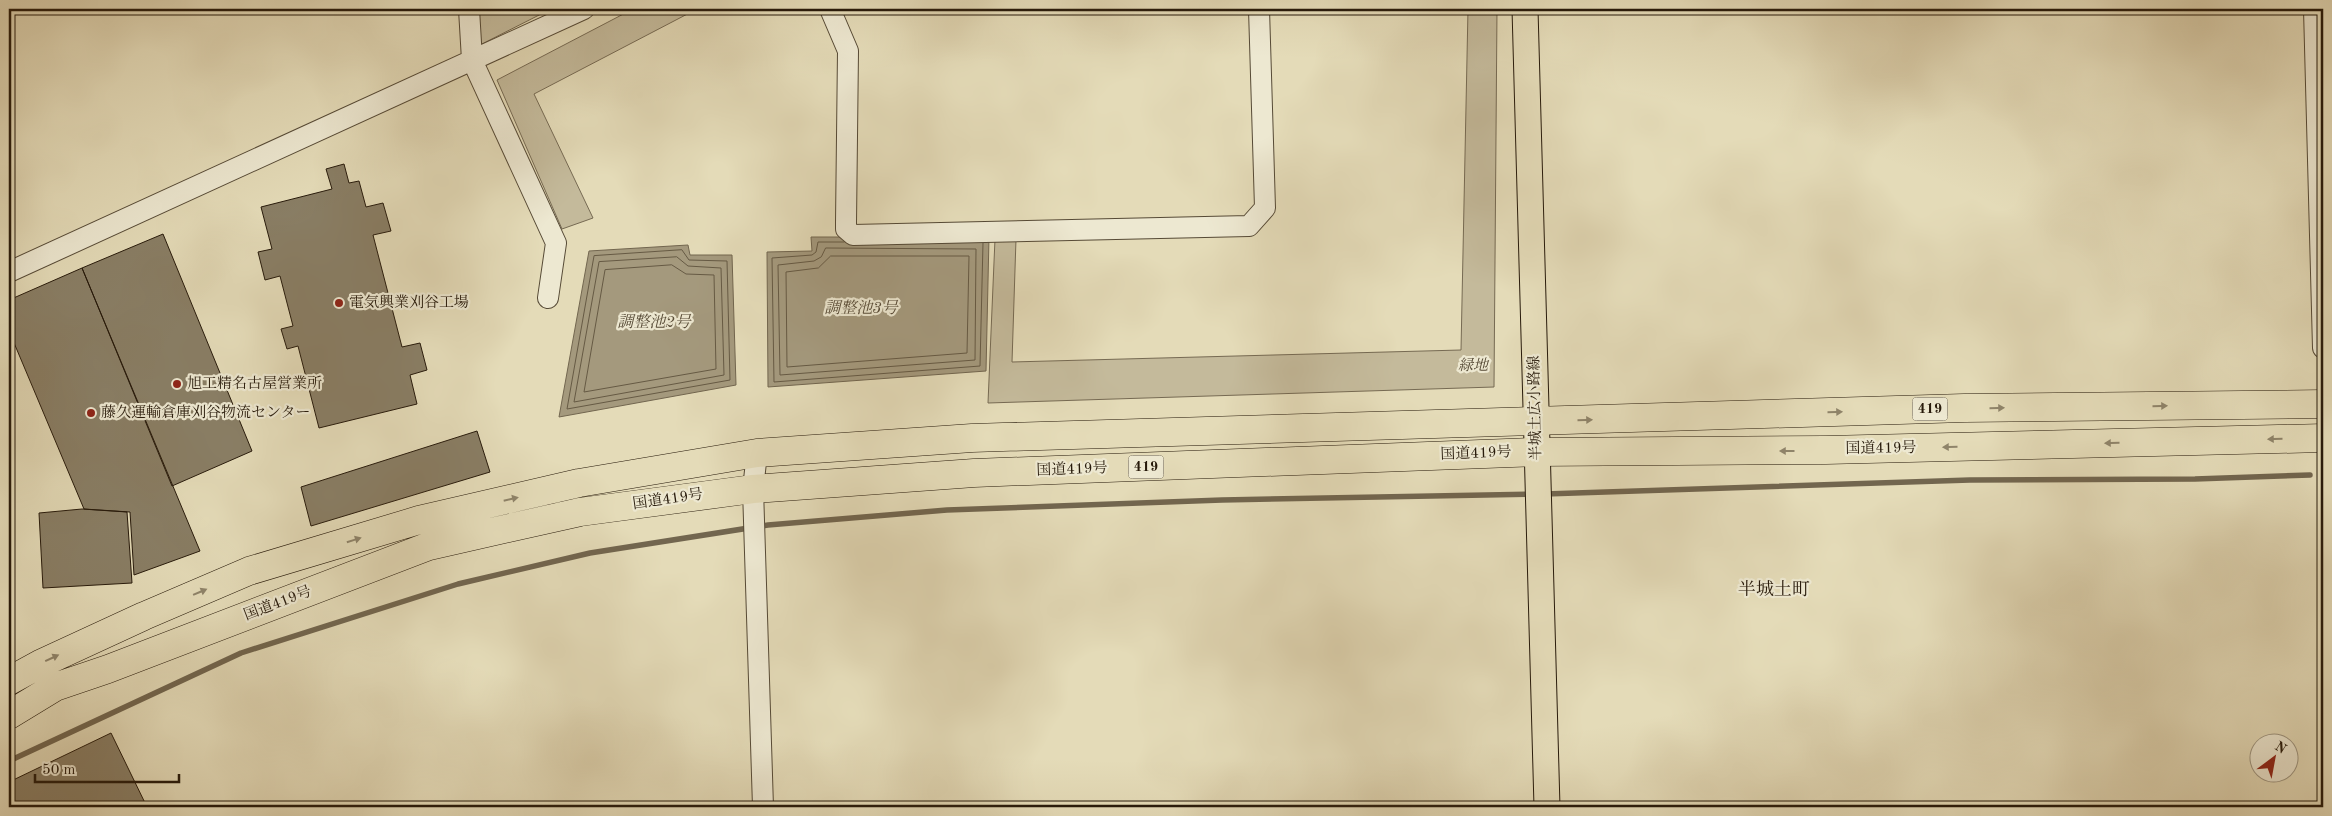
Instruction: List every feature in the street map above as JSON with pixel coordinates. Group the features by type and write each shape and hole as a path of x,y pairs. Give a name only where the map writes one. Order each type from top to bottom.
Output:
{"highway":[{"name":"国道419号","path":"9,681 40,664 144,616 258,569 419,520 551,490 757,453 972,438 1964,408 2323,404"},
{"name":"国道419号","path":"9,715 56,687 108,669 429,546 580,512 753,489 974,473 1536,452 1826,450 2323,438"}],"main road":[{"name":"半城土広小路線","path":"1525,9 1547,807"}],"street":[{"path":"469,9 472,60 556,243 548,298"},
{"path":"9,272 584,9"},
{"path":"830,9 848,51 846,229 853,236 1249,226 1264,208 1259,9"},
{"path":"2314,9 2322,200 2323,348"},
{"path":"757,453 753,489 763,807"}],"green space":[{"path":"476,9 551,9 478,46"},
{"path":"633,9 697,9 534,94 593,218 562,229 497,80"},
{"name":"緑地","path":"1468,9 1497,9 1494,387 988,403 995,239 1016,239 1012,362 1461,350"}],"water":[{"name":"調整池3号","path":"811,237 989,237 986,371 768,387 767,252 812,251"},
{"name":"調整池2号","path":"688,245 690,255 732,255 736,385 559,417 589,251"}],"building":[{"name":"電気興業刈谷工場","path":"344,164 349,183 359,181 366,207 383,203 391,231 373,235 402,347 420,343 427,370 410,375 417,404 319,428 298,346 287,349 281,329 293,326 280,276 265,280 258,252 272,249 261,207 332,189 326,169"},
{"path":"163,234 252,451 172,486 82,268"},
{"path":"82,268 200,551 134,575 130,512 84,509 9,331 9,300"},
{"path":"477,431 490,472 311,526 301,487"},
{"path":"82,509 127,512 132,583 43,588 39,513"},
{"path":"111,733 147,807 9,807 9,782"}],"waterway":[{"path":"1545,494 1970,480 2195,479 2310,475"},
{"path":"9,761 241,653 458,584 590,553 768,525 947,510 1222,500 1533,494"}],"place":[{"name":"電気興業刈谷工場","path":"339,303"},
{"name":"旭工精名古屋営業所","path":"177,384"},
{"name":"藤久運輸倉庫刈谷物流センター","path":"91,413"}],"district":[{"name":"半城土町","path":"1774,590"}]}
